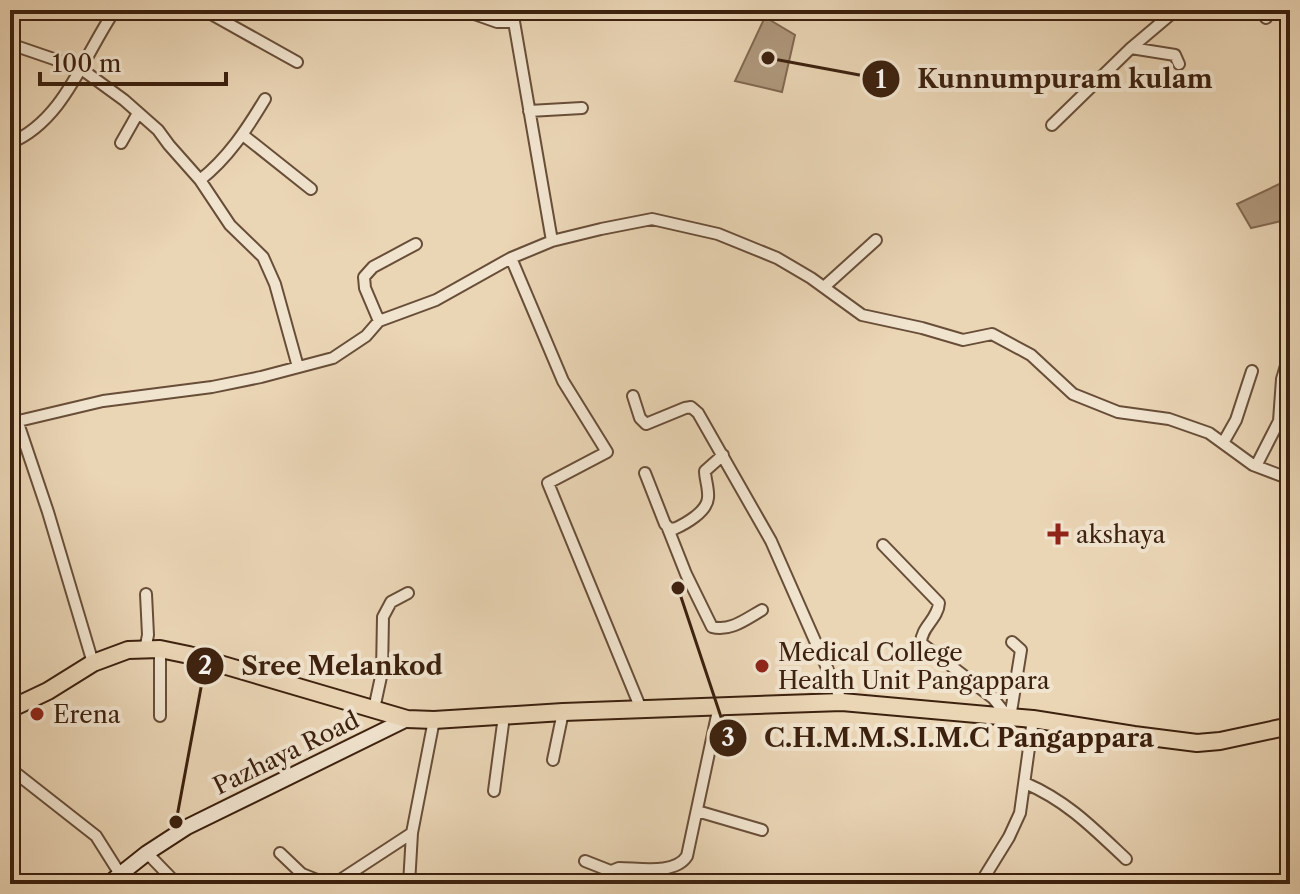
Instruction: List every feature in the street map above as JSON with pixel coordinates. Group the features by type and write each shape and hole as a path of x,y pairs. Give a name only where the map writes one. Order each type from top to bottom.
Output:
{"main road":[{"path":"10,709 48,691 93,663 128,650 152,650 189,655 407,719 842,702 1033,719 1197,743 1290,726"}],"street":[{"path":"212,10 211,14 297,62"},
{"path":"463,10 497,22 514,22"},
{"path":"512,10 552,241"},
{"path":"1052,125 1131,48 1176,10"},
{"path":"10,143 42,124 61,101 112,11"},
{"path":"10,44 80,68 158,130 200,180 230,225 263,257 275,284 298,367"},
{"path":"1131,48 1175,55 1179,64"},
{"path":"200,180 243,135 265,99"},
{"path":"529,111 582,108"},
{"path":"121,143 138,113"},
{"path":"243,135 311,189"},
{"path":"93,663 48,512 14,422 103,401 212,387 333,358 366,336 379,321 436,300 511,258 552,241 652,219 718,234 777,258 862,315 963,340 992,334 1031,355 1073,394 1118,412 1169,419 1209,433 1256,466 1290,479"},
{"path":"824,287 876,240"},
{"path":"379,321 365,288 364,277 373,267 416,244"},
{"path":"511,258 563,381 607,452 548,483 641,709"},
{"path":"1256,466 1279,421 1282,379 1288,359"},
{"path":"1223,443 1236,420 1252,371"},
{"path":"633,396 640,418 646,424 685,408 695,409 771,541 842,702"},
{"path":"667,526 674,529 679,527 704,507 708,498 705,471 723,455"},
{"path":"645,473 686,574 712,627 725,629 762,610"},
{"path":"883,545 939,603 939,611 922,635 921,643 993,698 1010,718"},
{"path":"374,709 382,672 383,617 391,602 408,593"},
{"path":"146,594 148,635 160,716"},
{"path":"1010,718 1021,650 1012,642"},
{"path":"611,884 610,876 619,868 655,869 683,863 719,706"},
{"path":"553,760 563,712"},
{"path":"494,791 504,716"},
{"name":"Pazhaya Road","path":"108,884 187,827 407,719"},
{"path":"980,884 1020,813 1033,719"},
{"path":"409,884 412,833 434,720"},
{"path":"17,774 96,836 120,874"},
{"path":"1025,783 1061,800 1079,813 1126,859"},
{"path":"697,811 762,830"},
{"path":"334,884 412,833"},
{"path":"147,853 177,884"},
{"path":"280,853 302,874 327,884"},
{"path":"585,861 613,872"}],"shaded area":[{"path":"765,17 795,35 782,92 735,81"},
{"path":"1288,180 1290,219 1251,228 1237,204"}],"place":[{"name":"Kunnumpuram kulam","path":"768,58"},
{"name":"akshaya","path":"1058,534"},
{"name":"C.H.M.M.S.I.M.C Pangappara","path":"678,588"},
{"name":"Medical College Health Unit Pangappara","path":"762,666"},
{"name":"Erena","path":"37,714"},
{"name":"Sree Melankod","path":"176,822"}]}
